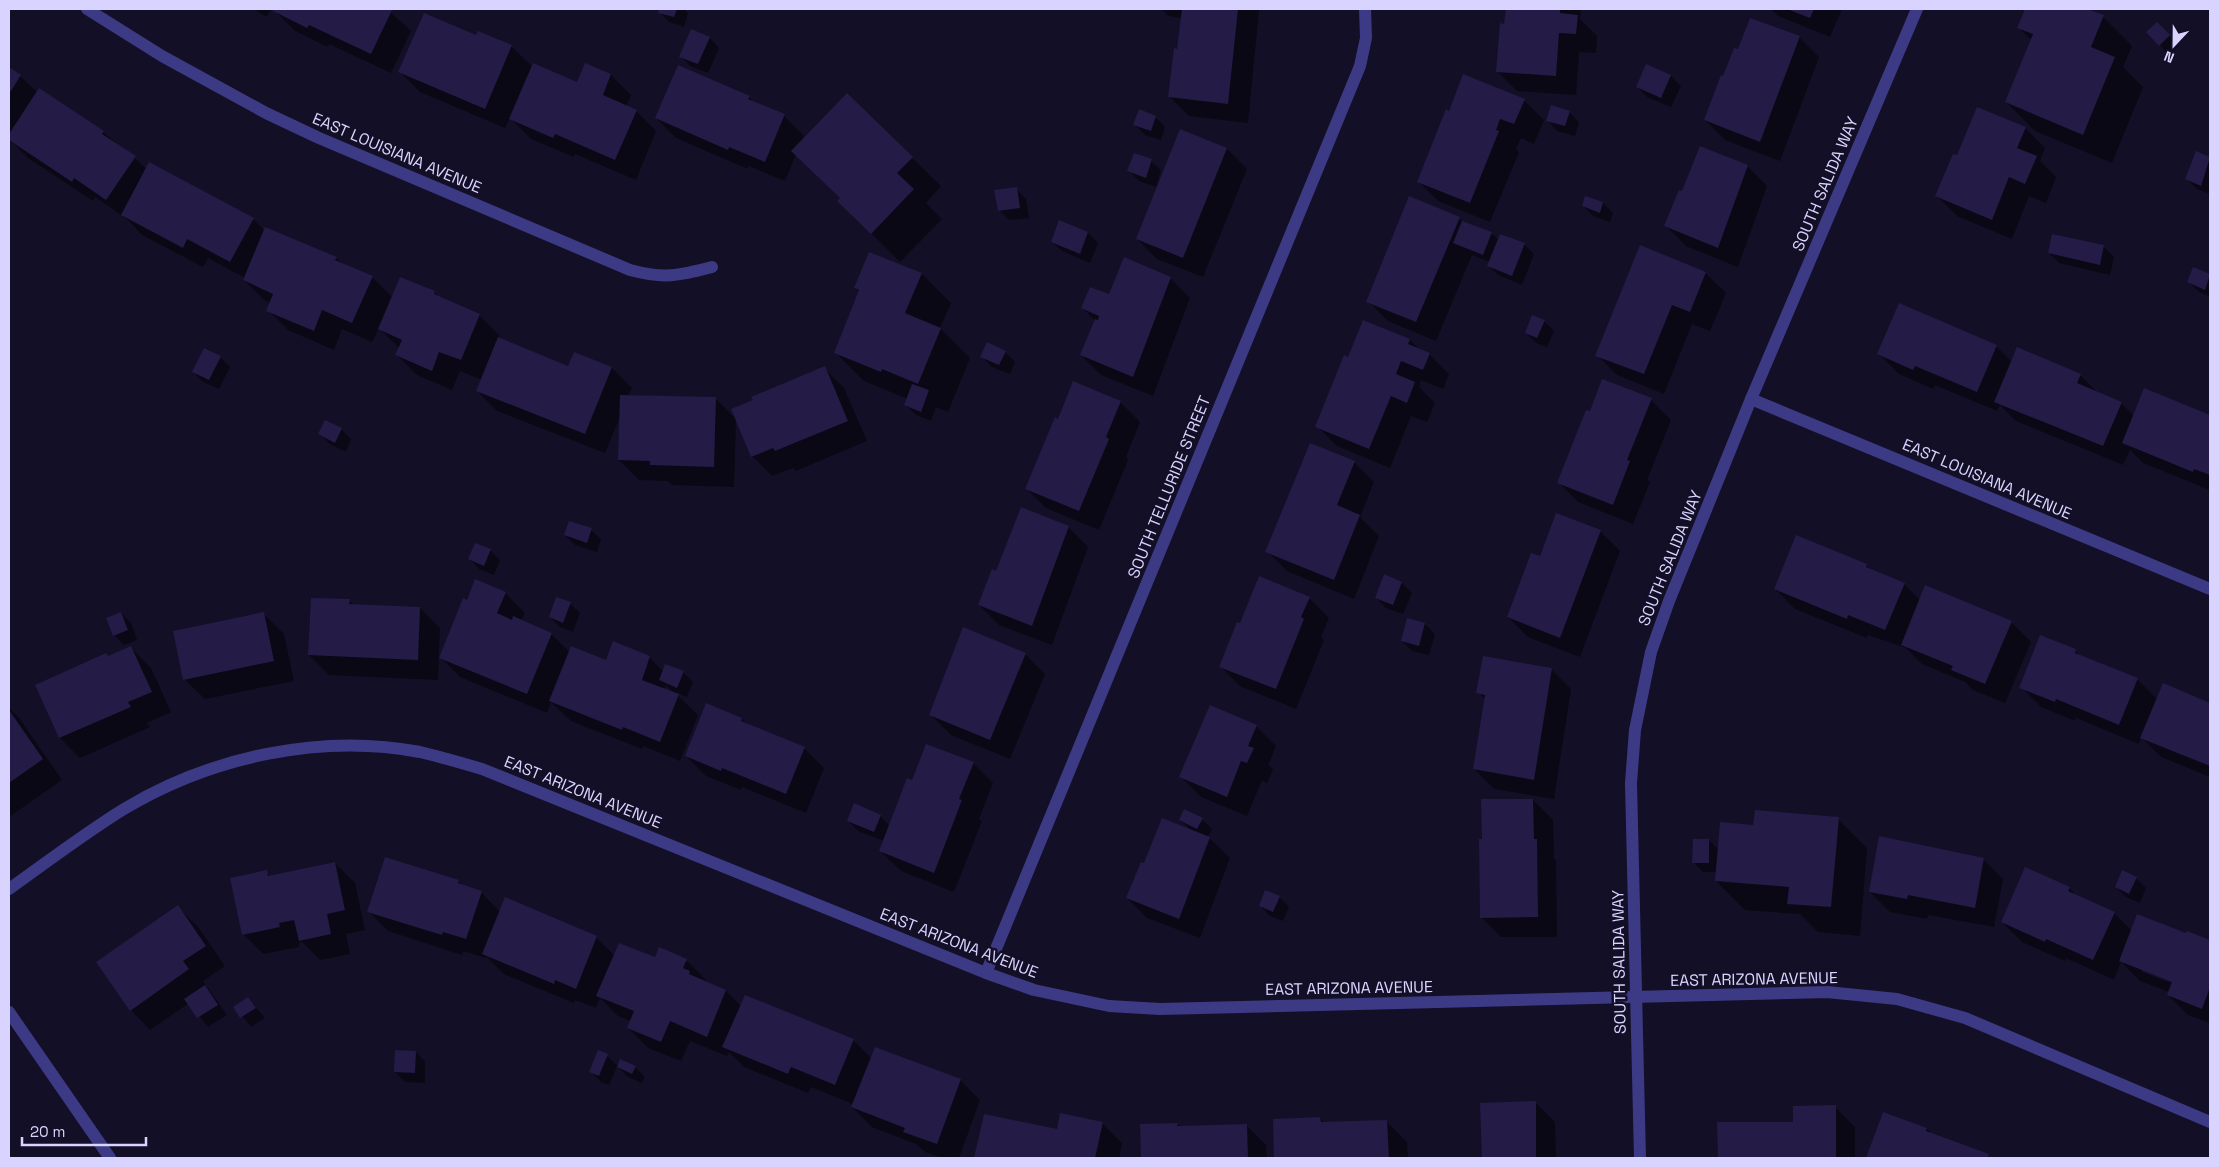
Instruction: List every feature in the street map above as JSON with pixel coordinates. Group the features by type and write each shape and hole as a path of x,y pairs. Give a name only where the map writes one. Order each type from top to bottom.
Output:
{"street":[{"name":"EAST LOUISIANA AVENUE","path":"87,9 162,56 266,113 319,138 630,270 650,276 675,277 712,267"},
{"name":"SOUTH TELLURIDE STREET","path":"986,973 1360,66 1366,38 1365,9"},
{"name":"SOUTH SALIDA WAY","path":"1640,1158 1631,783 1635,730 1651,652 1669,601 1751,399 1917,9"},
{"name":"EAST LOUISIANA AVENUE","path":"1751,399 2210,589"},
{"name":"EAST ARIZONA AVENUE","path":"9,889 124,809 183,778 245,758 310,747 353,746 419,752 482,769 986,973 1043,992 1109,1006 1160,1009 1827,992 1897,999 1965,1018 2210,1122"},
{"path":"9,1012 110,1158"}],"building":[{"path":"274,9 392,10 371,54 309,25 307,28 273,11"},
{"path":"659,9 677,9 674,17 658,13"},
{"path":"1182,9 1238,9 1228,104 1168,97 1174,48 1177,49"},
{"path":"1506,9 1560,9 1560,13 1578,15 1576,34 1559,33 1556,76 1496,72 1500,23 1504,24"},
{"path":"1787,9 1814,9 1810,18"},
{"path":"2025,9 2087,9 2104,15 2091,47 2115,57 2083,135 2005,102 2033,34 2017,28"},
{"path":"424,13 476,35 478,31 512,45 485,109 398,72"},
{"path":"1750,18 1800,36 1760,142 1704,120 1721,75 1723,76 1734,48 1738,49"},
{"path":"2157,22 2170,35 2159,46 2146,32"},
{"path":"691,29 710,37 698,64 679,57"},
{"path":"533,63 577,82 585,63 611,74 603,95 637,110 615,160 555,134 553,138 509,119"},
{"path":"1646,64 1671,75 1661,98 1636,87"},
{"path":"678,65 750,96 748,99 785,114 765,162 729,147 728,150 655,118"},
{"path":"9,67 21,75 9,94"},
{"path":"1463,74 1525,99 1514,124 1500,119 1496,130 1499,131 1470,203 1417,182 1446,109 1449,111"},
{"path":"39,88 104,131 102,134 136,156 106,200 74,178 72,182 9,140 9,134"},
{"path":"847,93 913,157 897,173 914,189 871,234 837,201 840,198 791,151"},
{"path":"1551,105 1570,111 1565,126 1546,121"},
{"path":"1977,107 2026,127 2017,148 2037,156 2025,184 2009,177 1992,220 1935,196 1953,154 1957,155"},
{"path":"1139,109 1156,116 1151,131 1133,125"},
{"path":"1180,129 1227,148 1183,258 1136,239"},
{"path":"1700,146 1748,165 1718,248 1664,226 1679,190 1682,191"},
{"path":"2196,151 2210,157 2201,186 2185,179"},
{"path":"1134,153 1152,159 1146,178 1127,171"},
{"path":"149,162 254,218 230,262 187,239 183,248 121,215"},
{"path":"1017,187 1020,208 998,211 994,190"},
{"path":"1409,196 1460,217 1416,322 1366,302"},
{"path":"1585,196 1603,202 1600,213 1582,206"},
{"path":"1059,220 1088,232 1080,254 1051,242"},
{"path":"1462,221 1492,232 1483,255 1453,243"},
{"path":"265,227 337,257 335,260 373,276 352,323 322,310 314,331 266,311 273,294 243,280"},
{"path":"1500,234 1525,243 1512,276 1487,266"},
{"path":"2052,234 2104,245 2100,265 2048,253"},
{"path":"1640,245 1706,272 1690,312 1672,305 1644,374 1595,356"},
{"path":"869,252 922,273 905,313 941,328 918,384 882,369 881,372 834,353 859,290 854,288"},
{"path":"1124,257 1171,277 1133,377 1080,355 1095,319 1098,320 1099,316 1081,308 1090,287 1109,294"},
{"path":"2193,267 2210,274 2205,290 2187,282"},
{"path":"400,277 435,291 434,294 480,314 461,360 439,352 432,371 395,355 402,340 378,329"},
{"path":"1899,303 1997,345 1977,392 1915,366 1913,370 1877,354"},
{"path":"1532,315 1545,320 1537,338 1525,333"},
{"path":"1363,320 1410,339 1408,344 1430,353 1423,370 1401,361 1396,374 1415,382 1407,403 1391,396 1369,449 1315,427 1344,355 1348,357"},
{"path":"498,337 568,366 574,352 612,367 585,434 476,391"},
{"path":"987,342 1006,351 999,365 980,357"},
{"path":"2017,347 2081,374 2077,383 2122,402 2103,446 1994,402"},
{"path":"204,348 221,356 209,380 192,372"},
{"path":"825,366 848,421 775,451 773,448 751,457 731,409 753,400 751,397"},
{"path":"1602,379 1652,398 1627,460 1630,461 1613,505 1557,483 1586,410 1590,411"},
{"path":"1073,381 1121,401 1106,437 1109,439 1079,511 1025,489 1055,417 1058,419"},
{"path":"912,384 929,390 921,412 904,405"},
{"path":"2144,388 2210,415 2210,475 2194,469 2193,472 2122,443"},
{"path":"620,395 716,397 714,467 650,465 650,461 618,460"},
{"path":"325,420 342,428 335,443 318,434"},
{"path":"1310,443 1355,461 1337,505 1360,515 1334,580 1265,552"},
{"path":"1021,507 1069,526 1032,626 978,605 992,569 996,571"},
{"path":"1556,513 1601,530 1560,638 1507,617 1531,553 1540,556"},
{"path":"569,521 592,528 587,543 564,535"},
{"path":"1796,535 1867,564 1866,567 1905,583 1885,630 1848,615 1847,619 1774,589"},
{"path":"475,543 491,549 484,566 468,559"},
{"path":"1384,574 1402,582 1393,605 1375,598"},
{"path":"1259,576 1310,597 1301,617 1304,619 1276,689 1219,667 1237,622 1240,623"},
{"path":"475,579 506,592 497,613 512,620 513,616 552,633 527,694 439,658 463,598 467,600"},
{"path":"1925,585 2012,621 1985,684 1951,670 1953,666 1901,645"},
{"path":"556,597 571,602 563,623 549,617"},
{"path":"311,598 350,599 349,604 420,607 418,660 308,655"},
{"path":"121,612 128,630 113,636 106,618"},
{"path":"264,612 274,661 183,680 173,631"},
{"path":"1407,618 1425,623 1419,646 1401,641"},
{"path":"963,627 1026,653 990,740 929,715"},
{"path":"2040,635 2076,649 2075,653 2138,678 2119,725 2056,699 2055,702 2019,688"},
{"path":"613,641 650,656 642,680 679,694 660,742 623,727 622,730 549,701 571,646 606,660"},
{"path":"131,646 152,692 128,702 131,707 59,738 35,685 106,653 108,656"},
{"path":"1483,656 1552,668 1534,780 1473,769 1485,695 1476,693"},
{"path":"665,664 684,671 677,688 659,680"},
{"path":"2163,683 2210,703 2210,766 2140,738"},
{"path":"706,703 742,718 741,721 805,747 786,794 722,768 721,771 685,756"},
{"path":"1210,705 1257,725 1248,746 1254,748 1247,763 1241,761 1227,797 1179,777"},
{"path":"9,710 43,759 9,783"},
{"path":"926,744 974,762 959,799 962,800 934,873 879,851 907,778 912,780"},
{"path":"1481,799 1533,799 1534,839 1537,839 1538,917 1480,918 1479,839 1482,839"},
{"path":"854,803 881,815 874,832 847,821"},
{"path":"1184,809 1203,818 1197,829 1179,820"},
{"path":"1755,810 1839,817 1831,907 1787,904 1789,887 1715,881 1720,822 1753,825"},
{"path":"1162,818 1210,837 1179,919 1126,898 1141,862 1144,863"},
{"path":"1879,836 1984,858 1975,908 1908,895 1907,899 1869,892"},
{"path":"1693,839 1709,839 1709,863 1692,863"},
{"path":"385,857 459,880 458,883 482,891 466,939 443,932 442,935 367,912"},
{"path":"335,862 345,910 327,914 331,934 299,941 294,920 279,923 280,927 242,935 230,878 267,870 268,876"},
{"path":"2025,867 2070,887 2068,891 2115,912 2093,960 2046,939 2045,942 2001,922"},
{"path":"2122,870 2137,877 2129,894 2115,887"},
{"path":"1265,890 1280,896 1273,912 1259,906"},
{"path":"505,897 597,936 576,989 555,980 554,984 482,954"},
{"path":"178,905 206,946 183,961 189,969 130,1011 96,962"},
{"path":"2137,914 2210,940 2210,987 2202,1009 2167,995 2172,982 2119,961"},
{"path":"619,943 655,957 659,947 687,959 683,968 690,971 689,974 726,990 707,1037 670,1021 661,1042 627,1028 634,1011 596,996"},
{"path":"205,985 218,1005 197,1018 184,999"},
{"path":"745,995 854,1039 835,1085 791,1067 788,1074 722,1047"},
{"path":"248,997 256,1008 240,1018 233,1007"},
{"path":"875,1047 961,1079 937,1144 903,1132 905,1128 851,1107"},
{"path":"395,1050 416,1051 415,1073 394,1072"},
{"path":"598,1050 608,1054 599,1076 589,1072"},
{"path":"620,1059 636,1066 632,1074 617,1067"},
{"path":"1536,1101 1536,1158 1482,1158 1480,1103"},
{"path":"1836,1105 1836,1158 1718,1158 1717,1122 1793,1122 1793,1106"},
{"path":"1883,1112 1927,1128 1926,1131 1989,1154 1987,1158 1866,1158"},
{"path":"1060,1113 1103,1122 1095,1158 974,1158 984,1114 1057,1129"},
{"path":"1320,1117 1321,1122 1387,1120 1389,1158 1274,1158 1273,1119"},
{"path":"1178,1123 1177,1126 1247,1124 1248,1158 1141,1158 1140,1124"}]}
